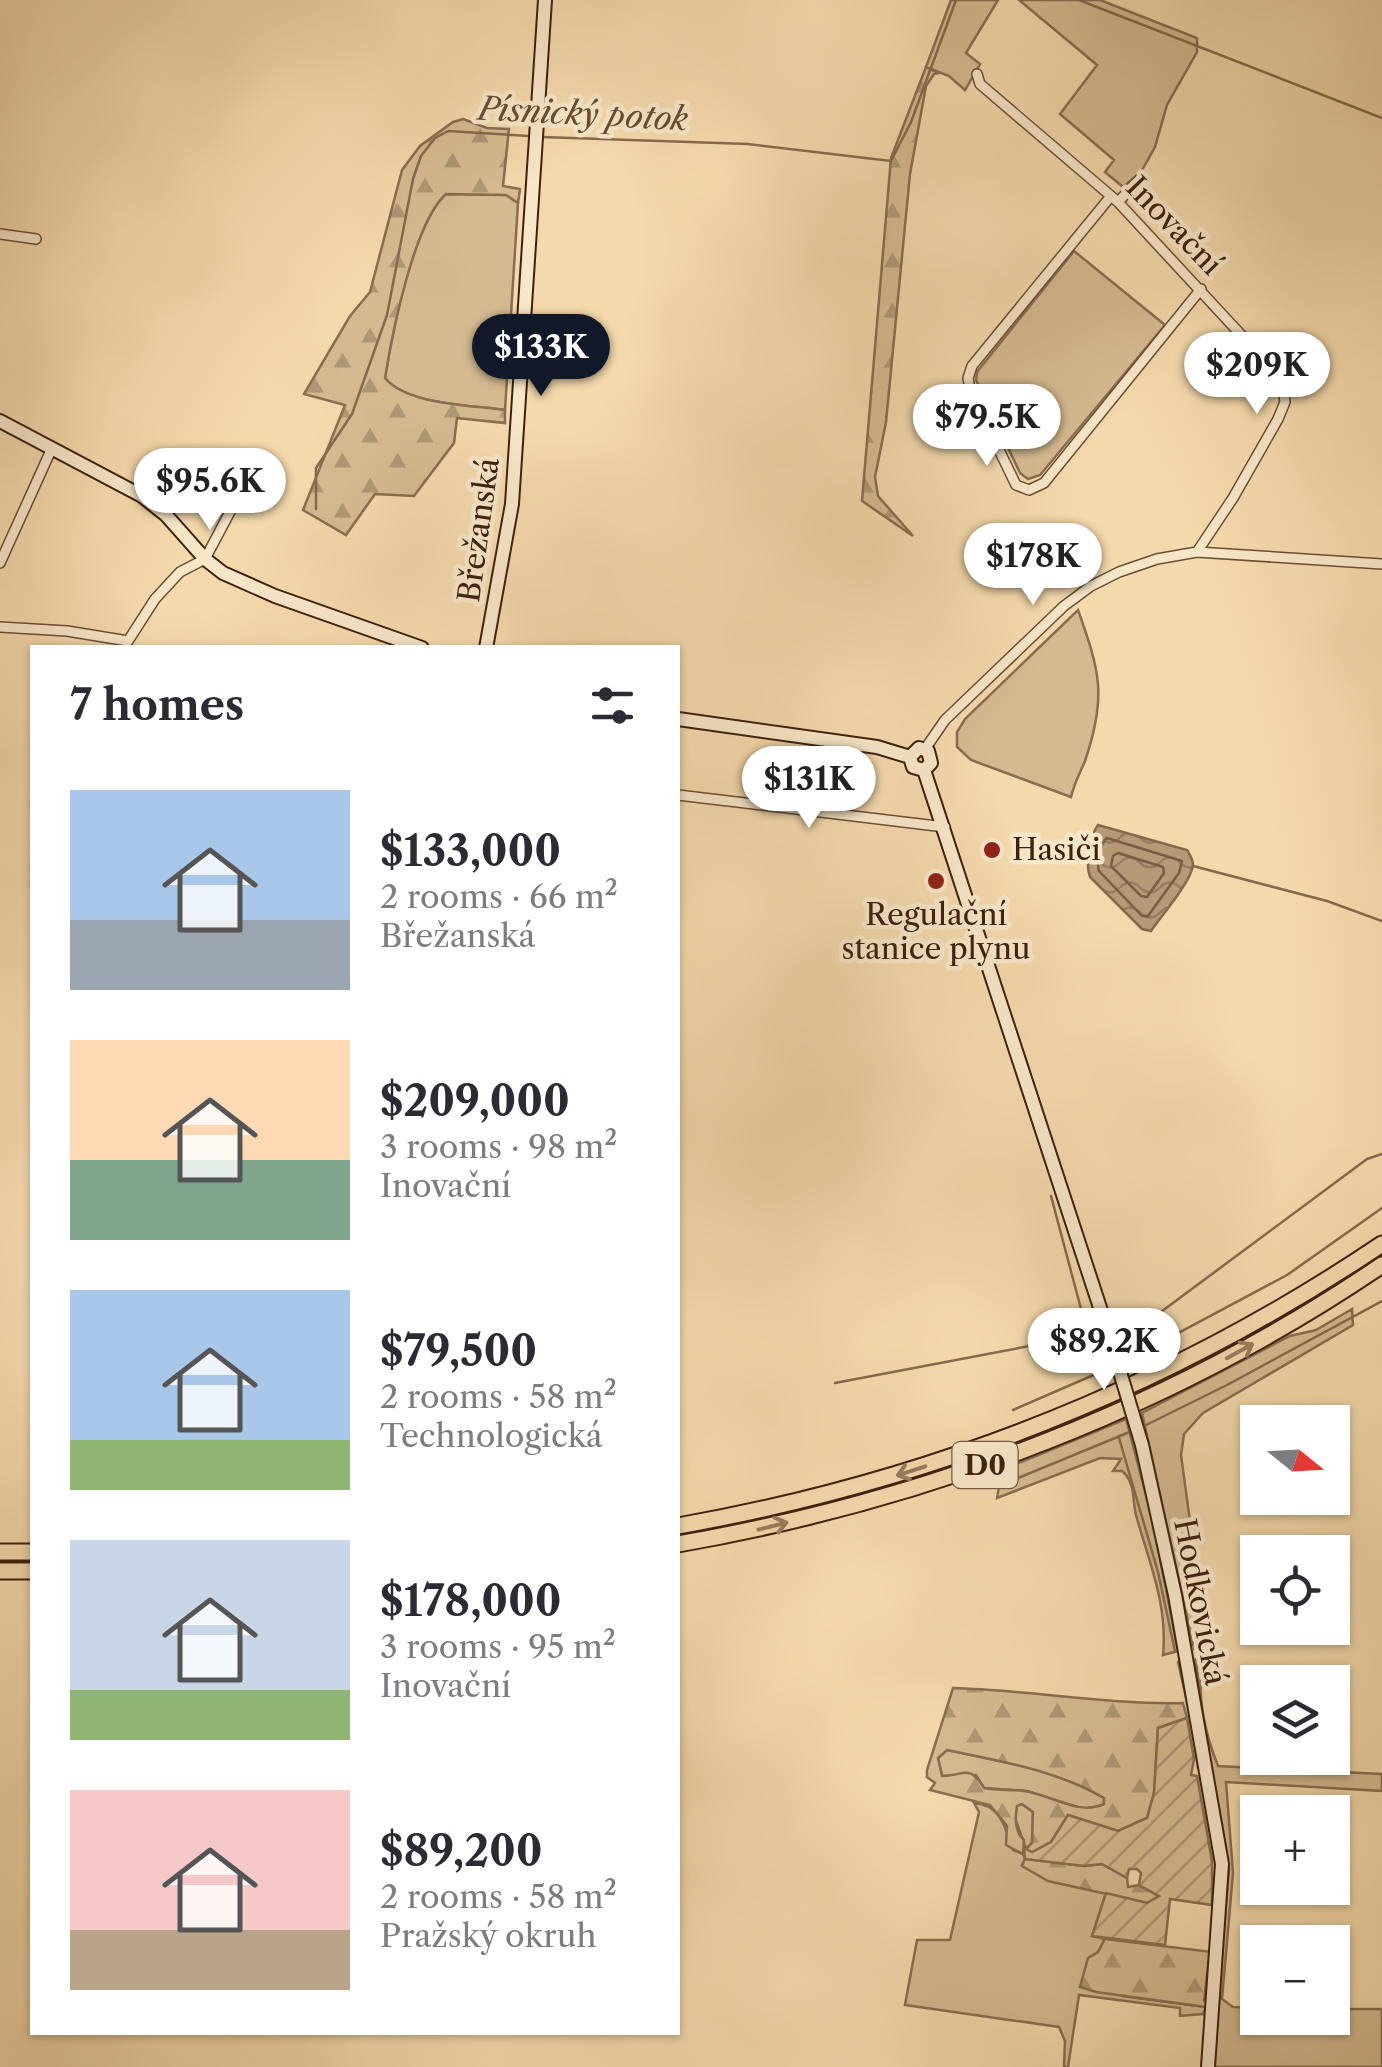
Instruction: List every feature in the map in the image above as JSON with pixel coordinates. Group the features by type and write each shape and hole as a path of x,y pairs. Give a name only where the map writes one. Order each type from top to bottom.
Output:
{"highway":[{"name":"D0","path":"680,1526 756,1512 893,1478 1048,1423 1131,1387 1233,1335 1382,1244"},
{"name":"D0","path":"680,1544 759,1530 898,1494 1040,1445 1122,1411 1215,1365 1382,1265"},
{"path":"0,1552 30,1552"},
{"path":"0,1570 30,1570"}],"street":[{"name":"Břežanská","path":"487,645 512,504 544,0"},
{"name":"Inovační","path":"976,74 980,84 1114,199 1282,378 1285,402 1234,498 1197,552"},
{"path":"1140,178 1114,199 972,366 970,390 1016,485 1029,490 1044,483 1200,289"},
{"path":"0,234 36,239"},
{"path":"0,421 142,496 166,515 205,559 242,583 414,645"},
{"path":"0,563 52,448"},
{"path":"0,627 66,631 131,644 155,599 180,572 205,559 250,474"},
{"path":"925,749 945,720 1090,586 1157,560 1197,552 1382,564"},
{"path":"680,719 878,747 910,757"},
{"path":"910,757 916,749 925,749"},
{"path":"910,757 913,768 924,770 932,760 925,749"},
{"name":"Hodkovická","path":"924,770 1142,1445 1181,1630 1222,1864 1208,2067"},
{"path":"680,794 945,827"}],"green space":[{"path":"951,0 998,0 966,53 980,64 965,90 949,76 926,67"},
{"path":"1019,0 1100,0 1197,38 1197,52 1167,105 1155,147 1141,172 1123,187 1105,172 1114,160 1060,114 1097,65"},
{"path":"926,67 938,73 926,86 910,174 886,422 875,477 878,496 913,536 862,501 891,158"},
{"path":"463,119 487,128 509,129 503,186 520,189 518,203 506,195 446,194 434,208 406,280 385,378 408,394 424,399 505,410 505,423 457,418 454,443 414,496 375,494 346,535 303,510 345,405 304,394 350,316 370,292 402,170 420,146"},
{"path":"446,194 506,195 518,203 505,410 424,399 395,387 385,378 414,254 434,209"},
{"path":"1074,251 1165,325 1040,475 1028,479 1020,473 976,380 977,372"},
{"path":"1078,610 1096,668 1098,701 1092,738 1071,797 971,760 957,747 957,732 965,719"},
{"path":"1352,1309 1353,1325 1203,1413 1184,1434 1181,1455 1192,1536 1211,1631 1206,1644 1194,1649 1142,1413 1290,1336 1316,1330"},
{"path":"1126,1419 1152,1518 1178,1651 1163,1655 1160,1601 1132,1486 1122,1471 1113,1471 1121,1459 1100,1458 997,1498 1002,1470"},
{"path":"1205,1659 1201,1685 1203,1713 1218,1766 1240,1767 1240,1775 1382,1774 1382,1791 1226,1782 1233,1873 1222,1999 1240,2007 1240,2035 1350,2035 1350,2009 1382,2009 1382,2067 1213,2067 1227,1872 1194,1661"},
{"path":"953,1688 1183,1703 1187,1718 1158,1728 1154,1793 1147,1818 1118,1831 1068,1815 1051,1842 1032,1853 1026,1849 1032,1843 1033,1812 1022,1804 1017,1806 1016,1824 1024,1840 1023,1854 1006,1845 1007,1826 990,1805 930,1790 935,1783 927,1777","holes":["947,1750 1067,1780 1104,1798 1104,1804 1084,1808 1035,1793 984,1788 970,1773 942,1776 938,1758"]},
{"path":"1187,1718 1194,1759 1191,1775 1197,1776 1212,1861 1212,1905 1170,1899 1165,1945 1092,1936 1106,1893 1147,1903 1159,1896 1139,1885 1141,1873 1137,1869 1129,1869 1127,1878 1102,1864 1084,1866 1025,1859 1024,1848 1032,1852 1051,1842 1068,1815 1118,1831 1147,1818 1154,1793 1158,1728"},
{"path":"947,1750 1047,1773 1104,1798 1104,1805 1084,1809 1027,1791 984,1788 976,1775 942,1776 938,1758"},
{"path":"974,1803 997,1813 1013,1850 1023,1854 1022,1865 1106,1893 1092,1936 1105,1939 1098,1952 1123,1996 1206,2007 1203,2014 1180,2016 1180,2008 1079,1995 1068,2067 1064,2067 1065,2041 1059,2027 905,2005 917,1940 950,1940 979,1812"},
{"path":"1017,1805 1033,1812 1032,1843 1026,1849 1015,1818"},
{"path":"1025,1859 1084,1866 1102,1864 1127,1878 1128,1887 1139,1885 1160,1897 1147,1903 1048,1881 1022,1866"},
{"path":"1105,1939 1212,1952 1206,2007 1080,1987 1088,1958 1098,1952"}],"water":[{"path":"1098,825 1187,850 1191,857 1193,865 1187,880 1151,931 1142,929 1090,877 1089,850"}],"waterway":[{"name":"Písnický potok","path":"542,137 748,144 891,161 911,122 956,0"},
{"name":"Písnický potok","path":"1079,0 1382,118"},
{"name":"Písnický potok","path":"316,509 316,468 352,414 387,315 413,179 421,156 435,138 448,131 529,136"},
{"path":"1193,866 1327,901 1382,921"},
{"path":"1130,1329 1146,1323 1367,1159 1382,1154"},
{"path":"1051,1196 1089,1339"},
{"path":"1124,1362 1287,1275 1382,1208"},
{"path":"1140,1428 1382,1301"},
{"path":"835,1383 1056,1341"},
{"path":"1013,1410 1112,1367"},
{"path":"999,1486 1132,1431"},
{"path":"1119,1438 1158,1572 1175,1651"},
{"path":"1196,1659 1203,1719"},
{"path":"1178,1662 1187,1702"},
{"path":"1205,1732 1208,1746"},
{"path":"1195,1745 1198,1768"},
{"path":"1200,1777 1202,1786"},
{"path":"1217,1800 1229,1869 1223,1941"},
{"path":"1204,2001 1210,1951"}],"place":[{"name":"Hasiči","path":"992,850"},
{"name":"Regulační stanice plynu","path":"936,881"}]}
